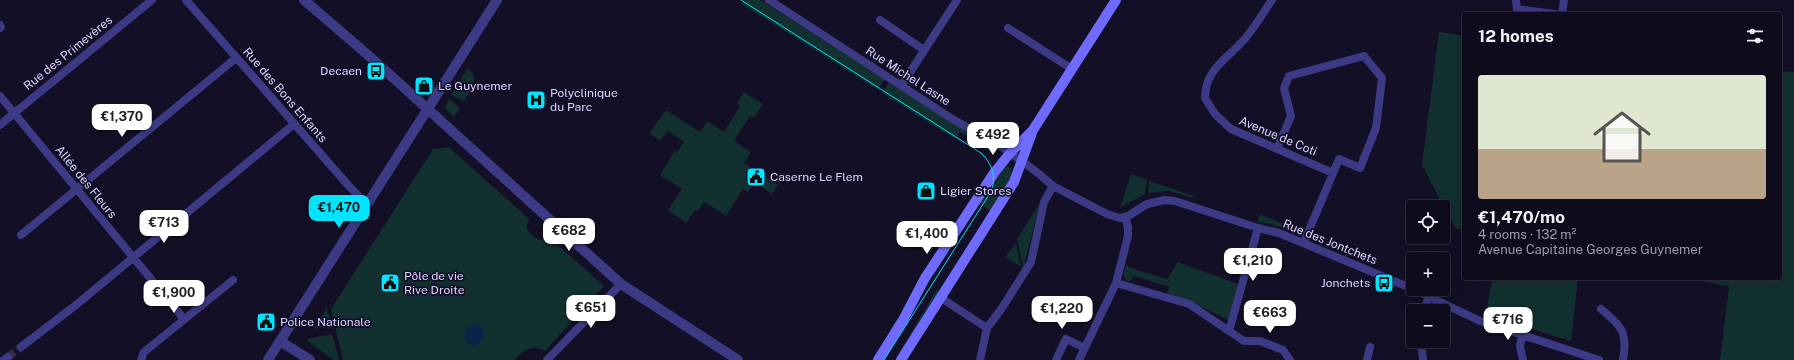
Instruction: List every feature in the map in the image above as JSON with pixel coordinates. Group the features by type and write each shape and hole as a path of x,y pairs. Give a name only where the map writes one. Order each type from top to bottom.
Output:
{"main road":[{"path":"878,360 903,320 925,278 994,173 1010,153 1033,130 1116,0"},
{"path":"901,360 1011,187 1033,130"}],"street":[{"name":"Rue des Primevères","path":"0,125 152,0"},
{"name":"Rue des Bons Enfants","path":"186,0 367,205"},
{"path":"304,0 368,55 621,284 738,360"},
{"path":"268,360 497,0"},
{"name":"Rue Michel Lasne","path":"769,0 901,86 1010,153 1052,186"},
{"path":"901,86 957,0"},
{"name":"Avenue de Coti","path":"1272,0 1241,43 1214,69 1208,79 1205,98 1214,114 1231,129 1333,173"},
{"path":"1516,0 1517,9 1540,12"},
{"path":"1562,12 1564,0"},
{"path":"880,20 924,50"},
{"path":"1008,28 1072,69"},
{"path":"1277,149 1291,116 1284,88 1289,76 1364,56 1382,78 1376,128 1360,168 1339,159 1304,242"},
{"path":"21,234 236,58"},
{"name":"Allée des Fleurs","path":"0,96 132,258 184,319"},
{"path":"21,347 76,306 294,124"},
{"path":"980,360 987,328 1002,308 1031,262 1044,202 1052,186 1112,216 1125,217 1128,226 1128,236 1116,283 1079,360"},
{"name":"Rue des Jontchets","path":"1125,217 1147,204 1165,200 1175,201 1258,228 1280,233 1304,242 1480,321 1599,360"},
{"path":"1229,331 1258,228"},
{"path":"140,360 144,352 233,280"},
{"path":"1116,283 1189,304 1244,341 1260,341 1283,350 1290,360"},
{"path":"547,360 621,284"},
{"path":"1426,304 1428,297"},
{"path":"941,298 987,328"},
{"path":"1601,309 1613,319 1623,331 1625,339 1623,360"},
{"path":"1522,335 1520,348 1523,360"},
{"path":"1056,360 1066,339 1086,348"},
{"path":"280,341 310,360"},
{"path":"1367,360 1370,347"},
{"path":"1422,348 1423,360"}],"green space":[{"path":"744,0 760,0 885,79 878,90 742,4"},
{"path":"1439,32 1462,36 1462,230 1455,228 1450,218 1450,200 1440,200 1422,165"},
{"path":"468,68 474,76 474,80 464,101 451,95"},
{"path":"1782,71 1794,72 1794,360 1720,360 1729,287 1698,280 1782,280"},
{"path":"889,82 993,148 990,152 960,132 955,139 882,93"},
{"path":"744,92 763,104 754,118 750,116 734,141 751,152 744,163 778,185 772,194 754,182 748,192 743,189 726,216 704,202 698,211 695,210 686,223 668,210 682,189 660,175 675,150 677,152 684,142 668,131 660,141 649,133 666,110 700,132 707,121 724,132 740,106 737,104"},
{"path":"449,99 460,108 454,117 445,108"},
{"path":"449,147 529,219 526,227 530,233 541,240 551,239 604,286 545,351 536,348 528,349 514,360 343,360 331,309 433,149"},
{"path":"1006,166 1011,168 1014,174 992,212 977,202"},
{"path":"1131,174 1147,180 1145,194 1120,208"},
{"path":"1149,181 1194,196 1193,198 1169,191 1148,193"},
{"path":"1040,203 1023,269 1017,239"},
{"path":"1260,214 1304,233 1301,234 1271,224 1257,222"},
{"path":"1016,243 1021,267 1005,257"},
{"path":"1178,262 1238,284 1230,321 1190,301 1166,293 1170,287 1134,276 1128,283 1123,275 1126,263 1128,267 1167,279"},
{"path":"1492,280 1578,280 1571,341 1486,315"},
{"path":"937,289 940,291 895,360"},
{"path":"327,308 331,326 314,329"},
{"path":"332,334 339,360 334,360 307,341 308,339"}],"water":[{"path":"474,325 481,328 484,335 481,342 474,345 467,342 464,335 467,328"}],"tunnel":[{"path":"8,357 21,347"}],"tram line":[{"path":"741,0 981,153 988,161 992,170 994,179 992,190 884,360"}],"place":[{"name":"Decaen","path":"376,71"},
{"name":"Le Guynemer","path":"424,86"},
{"name":"Polyclinique du Parc","path":"536,100"},
{"name":"Caserne Le Flem","path":"756,177"},
{"name":"Ligier Stores","path":"926,191"},
{"name":"Pôle de vie Rive Droite","path":"390,283"},
{"name":"Jonchets","path":"1384,283"},
{"name":"Police Nationale","path":"266,322"}]}
